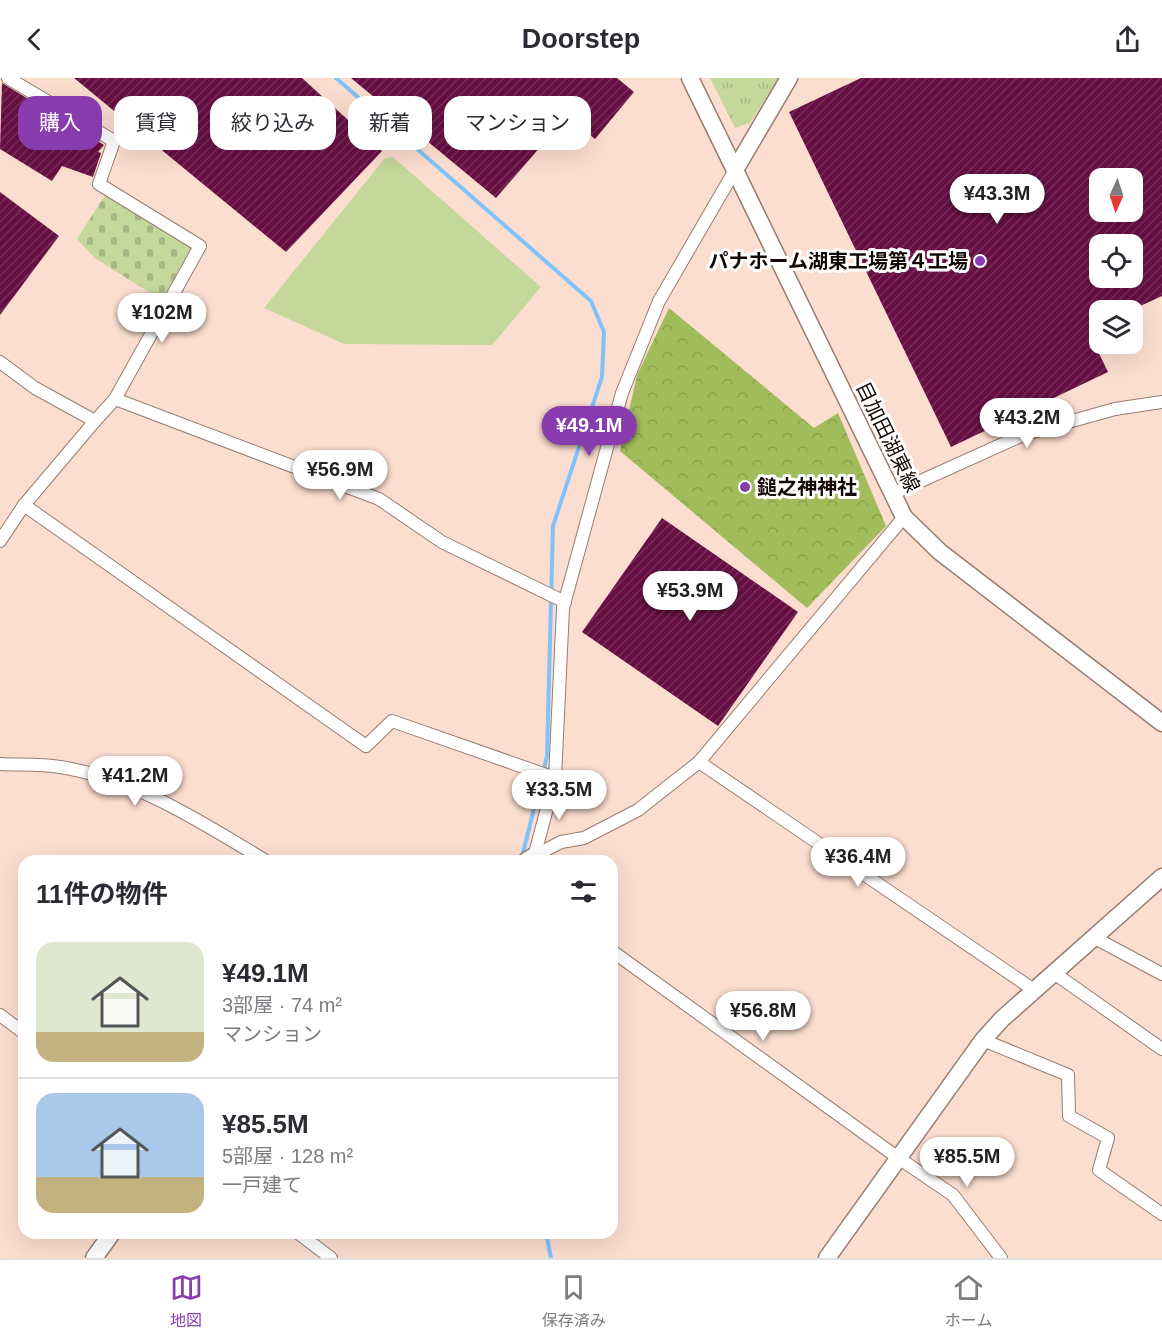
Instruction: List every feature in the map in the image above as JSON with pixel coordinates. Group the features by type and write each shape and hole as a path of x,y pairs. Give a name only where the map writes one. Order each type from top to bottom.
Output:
{"main road":[{"name":"目加田湖東線","path":"690,78 904,516 940,552 1162,723"},
{"path":"735,170 789,78"},
{"path":"827,1258 897,1157 983,1040 1034,990 1162,877"},
{"path":"94,1258 108,1239"}],"street":[{"path":"0,541 24,505 115,399 200,246 99,184 114,141 8,78"},
{"path":"532,855 555,778 559,721 559,656 565,602 634,358 659,301 735,170"},
{"path":"0,362 35,388 95,421"},
{"path":"115,399 378,499 442,542 565,602"},
{"path":"892,494 1025,434 1115,409 1162,402"},
{"path":"24,505 366,746 392,721 555,778"},
{"path":"538,855 561,842 584,838 638,810 699,762 904,516"},
{"path":"699,762 1034,990"},
{"path":"0,764 60,767 104,778 137,791 212,829 256,855"},
{"path":"1093,938 1162,974"},
{"path":"618,955 897,1157 953,1194 1001,1258"},
{"path":"1054,973 1162,1049"},
{"path":"0,1015 18,1028"},
{"path":"983,1040 1068,1075 1070,1116 1108,1138 1099,1170 1162,1214"},
{"path":"306,1239 331,1258"}],"green space":[{"path":"710,78 779,78 750,123 735,128"},
{"path":"393,157 541,287 492,345 344,344 264,308 385,158"},
{"path":"107,192 197,248 165,302 96,259 77,239"},
{"path":"669,308 814,428 838,413 886,526 807,608 620,451 637,375"}],"building":[{"path":"74,78 302,78 322,96 210,96 210,150 336,150 336,109 348,120 348,150 382,151 286,252 162,150 198,150 198,96 114,96 114,111 102,101 102,96 96,96"},
{"path":"351,78 617,78 634,92 595,139 591,136 591,96 444,96 444,150 538,150 496,198 432,145 432,96 373,96"},
{"name":"パナホーム湖東工場第４工場","path":"861,78 1162,78 1162,296 1143,305 1143,300 1089,300 1089,354 1099,354 1108,372 951,447 789,112"},
{"path":"2,83 23,96 18,96 18,150 100,150 98,152 101,153 93,177 62,166 52,181 0,149"},
{"path":"0,192 59,236 0,315"},
{"path":"662,518 798,612 718,726 582,632"}],"waterway":[{"path":"336,78 591,301 604,332 602,377 553,526 547,756 522,855"},
{"path":"547,1239 551,1258"}],"place":[{"name":"パナホーム湖東工場第４工場","path":"980,261"},
{"name":"鎚之神神社","path":"745,487"}]}
